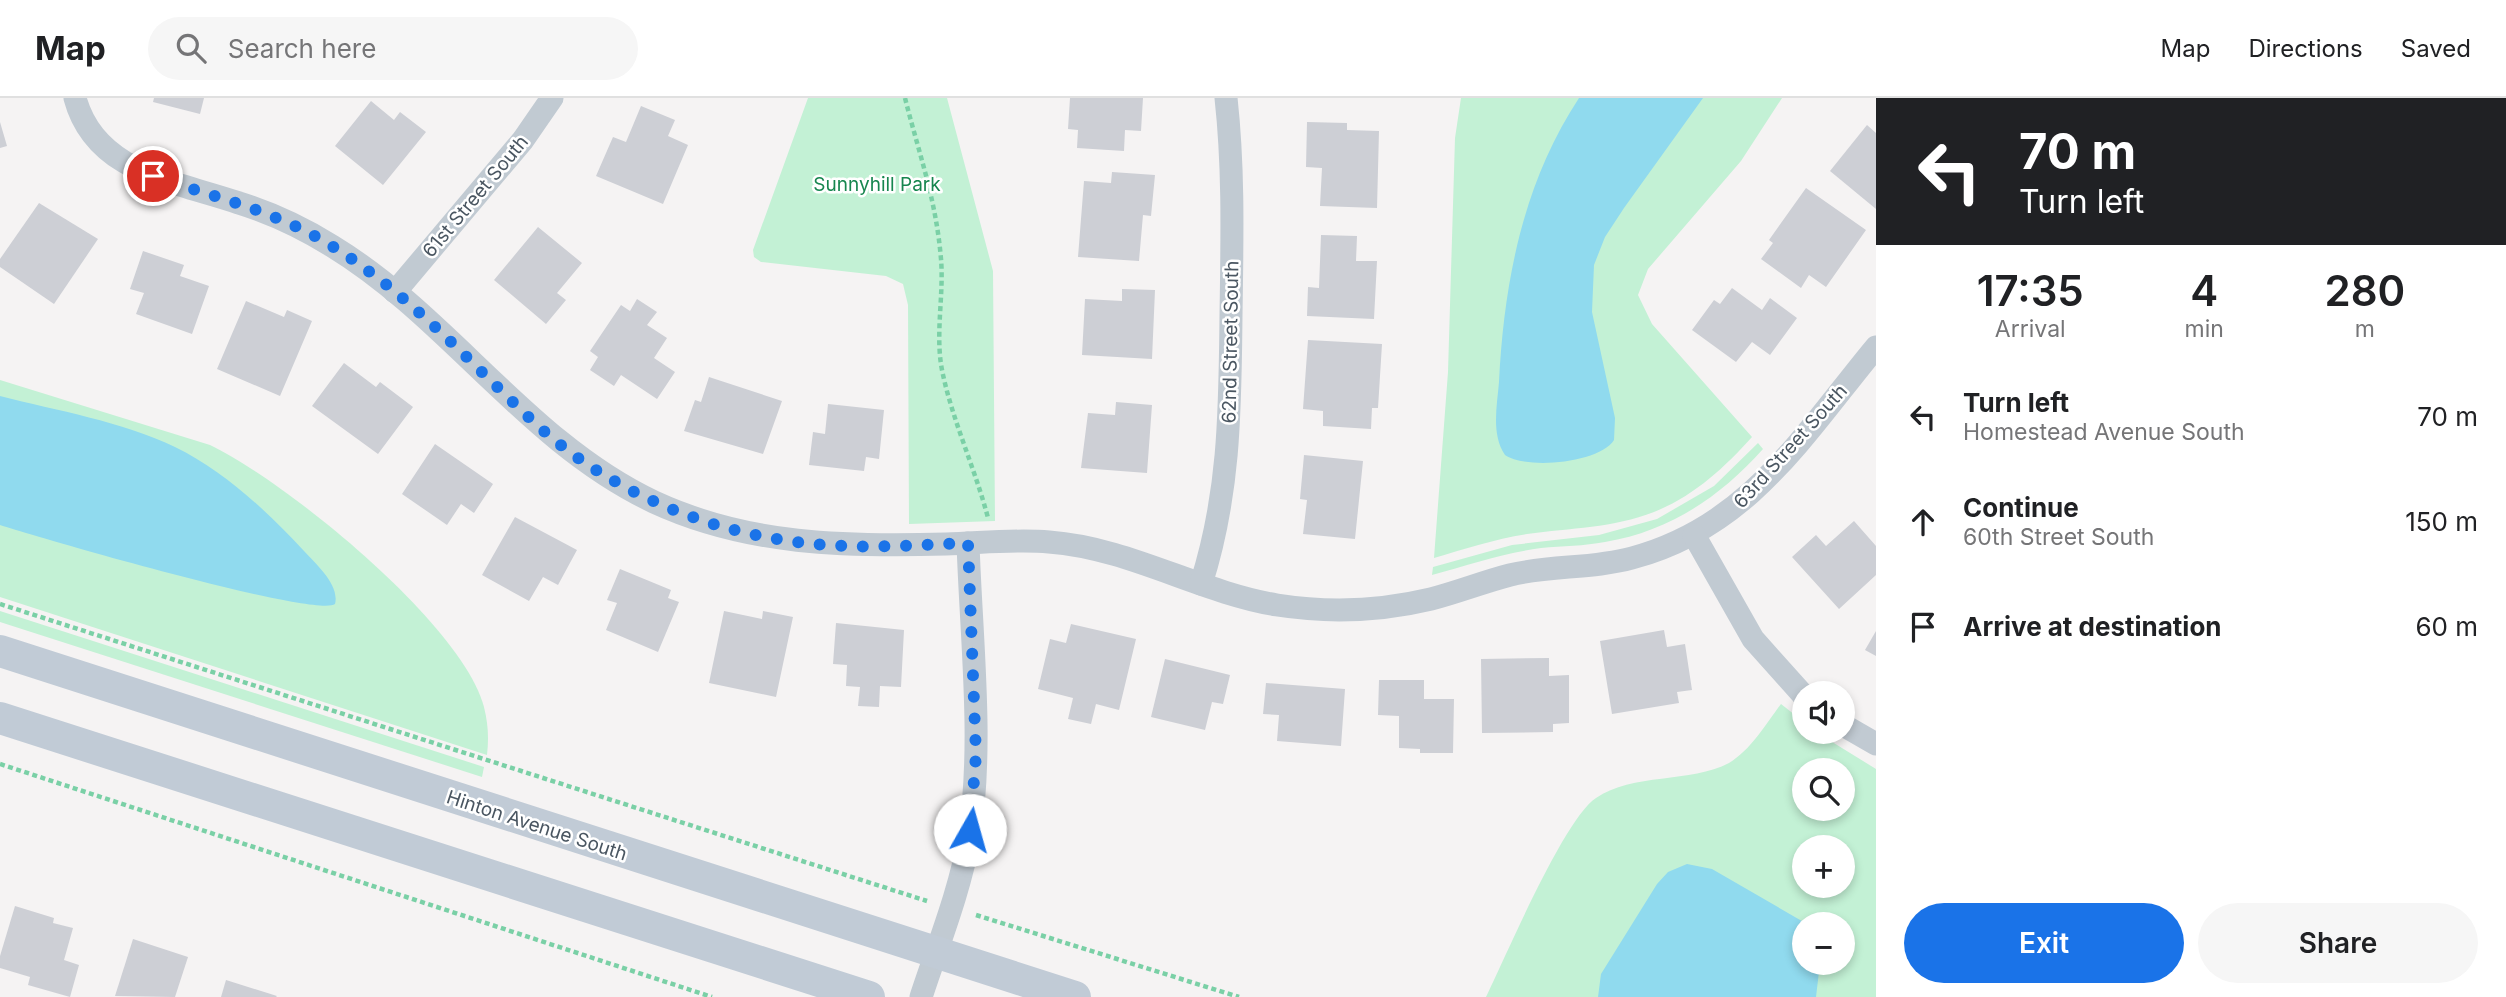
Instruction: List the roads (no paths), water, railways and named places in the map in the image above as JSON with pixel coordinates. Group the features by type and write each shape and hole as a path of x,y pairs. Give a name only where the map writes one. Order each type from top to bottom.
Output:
{"main road":[{"name":"Hinton Avenue South","path":"0,652 1075,997"},
{"path":"0,718 869,997"}],"street":[{"name":"63rd Street South","path":"75,98 88,130 101,147 119,161 153,176 242,204 287,222 347,256 395,292 556,441 616,482 665,507 716,524 790,541 845,546 1027,541 1084,547 1127,556 1201,584 1284,606 1330,609 1378,607 1427,600 1521,573 1620,562 1694,535 1727,515 1758,487 1876,346"},
{"name":"61st Street South","path":"395,292 523,140 552,98"},
{"name":"62nd Street South","path":"1201,584 1221,513 1228,448 1233,209 1226,98"},
{"path":"1694,535 1753,639 1792,683"},
{"path":"921,997 967,847 976,779 968,543"},
{"path":"1855,732 1876,744"}],"water":[{"path":"1579,98 1703,98 1605,237 1594,265 1592,312 1615,418 1614,440 1606,448 1579,459 1545,463 1515,460 1505,455 1496,429 1502,345 1512,271 1530,199 1560,131"},
{"path":"0,396 133,430 175,447 211,468 260,507 315,562 331,582 336,597 335,604 317,605 231,589 0,525"},
{"path":"1687,864 1712,869 1792,915 1792,975 1819,975 1816,997 1598,997 1601,974 1657,884 1668,872"}],"park label":[{"name":"Sunnyhill Park","path":"877,184"}]}
